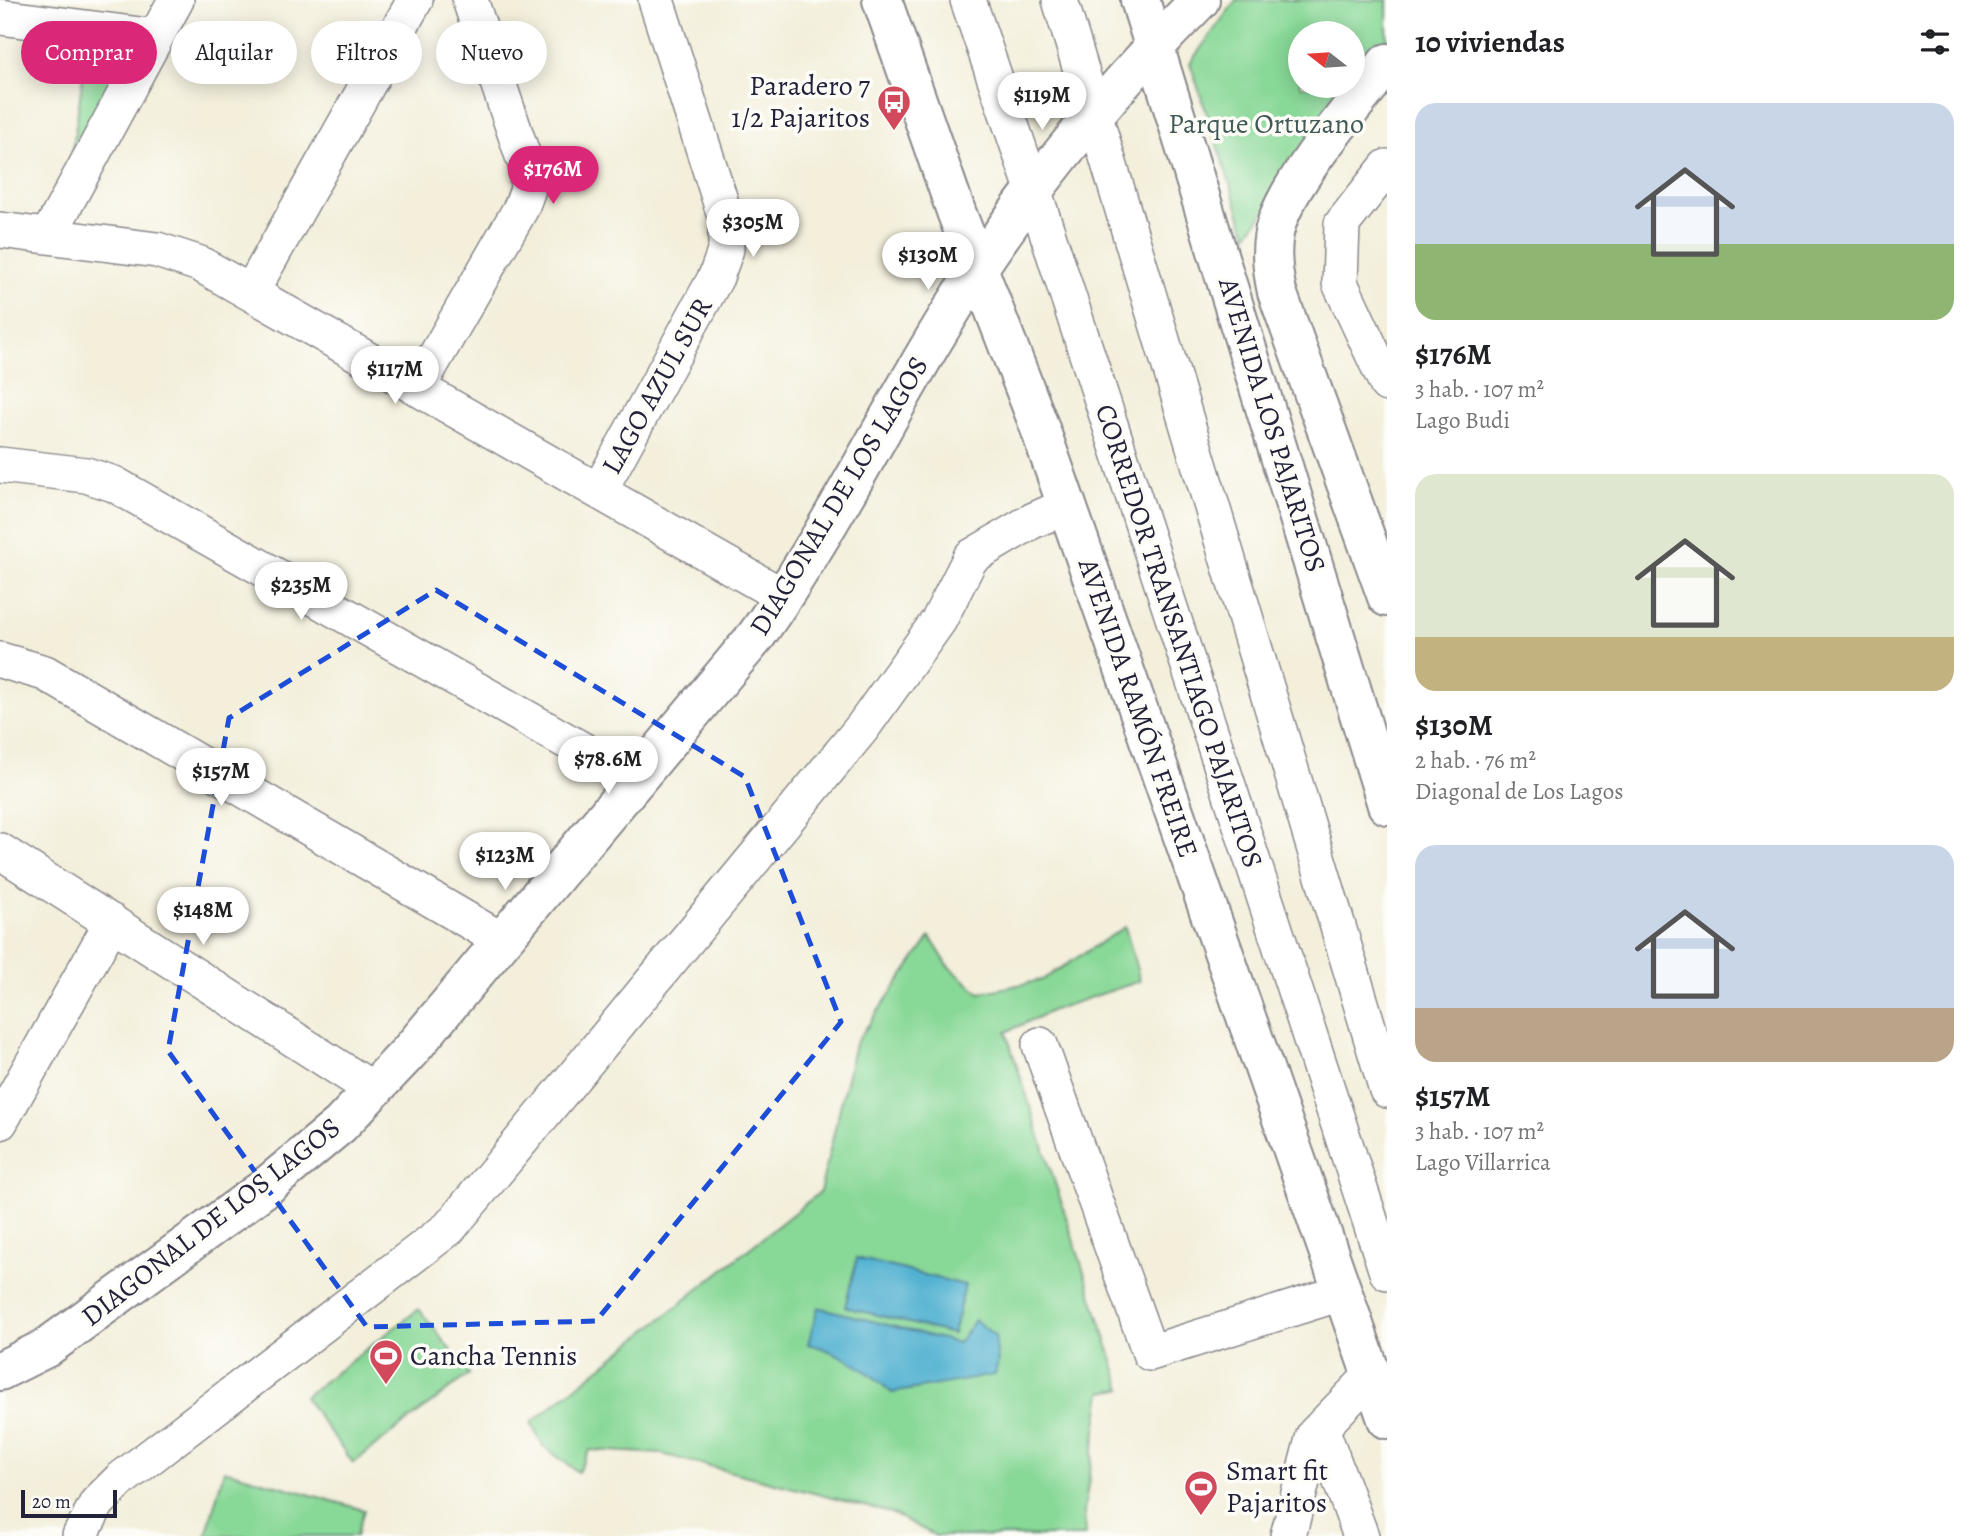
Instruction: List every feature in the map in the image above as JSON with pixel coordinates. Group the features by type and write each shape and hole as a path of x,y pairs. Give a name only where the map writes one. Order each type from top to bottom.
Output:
{"main road":[{"name":"AVENIDA RAMÓN FREIRE","path":"881,0 1066,506 1345,1292 1387,1419"},
{"name":"AVENIDA LOS PAJARITOS","path":"1140,0 1387,805"},
{"name":"DIAGONAL DE LOS LAGOS","path":"0,1371 46,1348 262,1190 303,1157 374,1091 726,674 784,597 930,346 978,269 1033,189 1155,45 1200,0"},
{"name":"AVENIDA LOS PAJARITOS","path":"1387,63 1299,181 1276,223 1272,258 1277,292 1387,597"},
{"name":"DIAGONAL DE LOS LAGOS","path":"930,346 954,333 965,332 991,339 1008,350"}],"street":[{"path":"157,35 176,0"},
{"path":"251,292 415,0"},
{"path":"418,387 521,208 528,189 527,168 470,0"},
{"name":"LAGO AZUL SUR","path":"599,491 716,277 726,248 726,219 656,0"},
{"name":"CORREDOR TRANSANTIAGO PAJARITOS","path":"968,0 1033,189 1387,1272"},
{"path":"1060,0 1387,1090"},
{"path":"0,17 31,21"},
{"path":"48,236 130,84"},
{"path":"1387,167 1342,224 1340,283 1387,384"},
{"path":"0,230 135,247 178,256 251,292 784,597"},
{"path":"0,465 86,475 114,484 637,780"},
{"path":"80,1536 97,1503 120,1480 449,1228 862,728 939,620 971,557 1032,521 1066,506"},
{"path":"0,660 45,674 503,941"},
{"path":"0,851 374,1091"},
{"path":"0,1122 112,922"},
{"path":"1040,1045 1150,1353 1345,1292"},
{"path":"1288,1536 1314,1435 1372,1375"},
{"path":"1321,1427 1361,1536"}],"highlighted area":[{"path":"436,590 745,777 841,1022 596,1321 367,1327 168,1051 229,718"}],"green space":[{"name":"Parque Ortuzano","path":"1236,0 1387,0 1387,47 1365,77 1365,21 1288,21 1288,98 1349,98 1247,235 1190,63"},
{"path":"82,84 116,84 71,160"},
{"path":"1125,927 1140,981 1053,1010 1006,1032 1122,1389 1102,1392 1084,1511 1085,1536 936,1536 891,1513 662,1454 590,1450 578,1472 543,1446 531,1423 820,1192 855,1044 930,937 949,967 980,993 1042,980"},
{"name":"Cancha Tennis","path":"419,1309 469,1374 353,1463 304,1397"},
{"path":"224,1470 364,1510 356,1536 206,1536"}],"water":[{"path":"857,1258 965,1285 953,1334 845,1307"},
{"path":"818,1307 958,1343 975,1320 995,1336 998,1362 995,1375 892,1393 853,1363 808,1344"}],"place":[{"name":"Paradero 7 1/2 Pajaritos","path":"894,132"},
{"name":"Cancha Tennis","path":"386,1386"},
{"name":"Smart fit Pajaritos","path":"1201,1517"}]}
